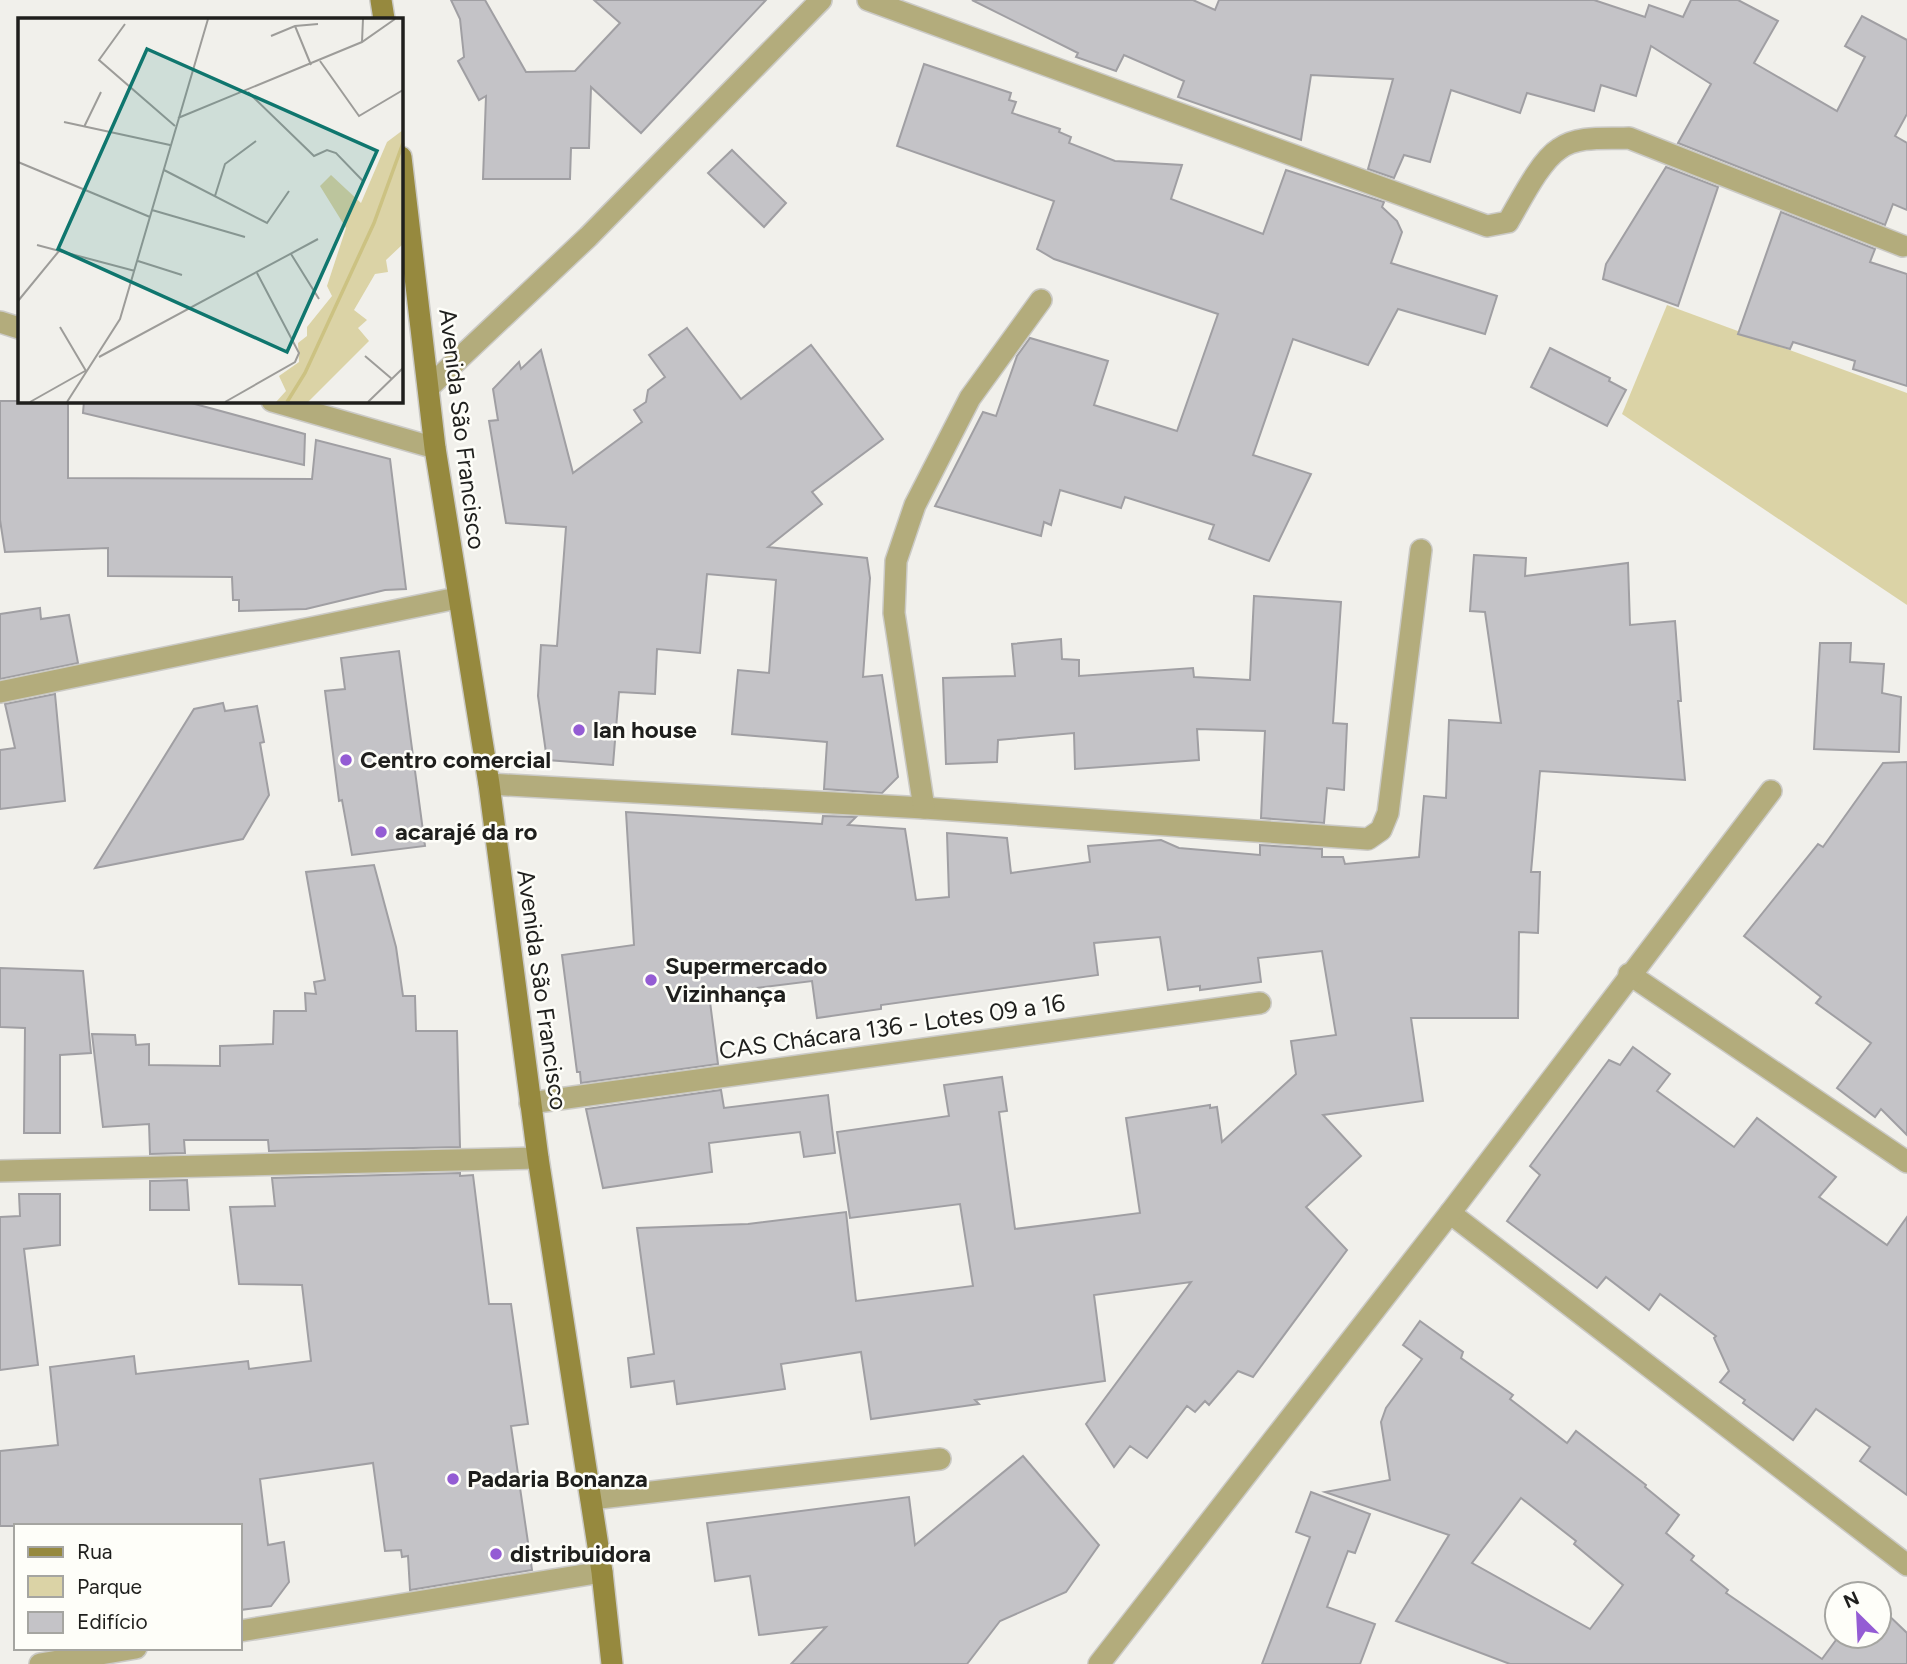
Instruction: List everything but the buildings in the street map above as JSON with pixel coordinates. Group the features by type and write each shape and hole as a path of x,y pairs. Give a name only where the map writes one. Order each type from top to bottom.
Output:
{"street":[{"path":"381,0 384,18"},
{"path":"429,387 589,237 821,0"},
{"path":"868,0 1487,226 1508,222 1533,180 1558,149 1586,139 1629,138 1903,246"},
{"name":"Avenida São Francisco","path":"402,165 435,448 489,784 530,1102 602,1572 612,1664"},
{"path":"923,808 894,613 896,561 915,505 970,398 1041,300"},
{"path":"0,322 18,328"},
{"path":"275,402 435,448"},
{"path":"489,784 923,808 1368,839 1381,831 1388,813 1420,550"},
{"path":"0,692 457,598"},
{"path":"1099,1664 1450,1213 1629,974 1771,791"},
{"path":"1629,974 1907,1162"},
{"name":"CAS Chácara 136 - Lotes 09 a 16","path":"530,1102 1260,1003"},
{"path":"0,1171 538,1158"},
{"path":"1450,1213 1907,1565"},
{"path":"591,1499 940,1459"},
{"path":"242,1631 602,1572"},
{"path":"40,1664 124,1650"}],"green space":[{"path":"1667,305 1907,393 1907,605 1622,414"}],"place":[{"name":"lan house","path":"579,730"},
{"name":"Centro comercial","path":"346,760"},
{"name":"acarajé da ro","path":"381,832"},
{"name":"Supermercado Vizinhança","path":"651,980"},
{"name":"Padaria Bonanza","path":"453,1479"},
{"name":"distribuidora","path":"496,1554"}]}
